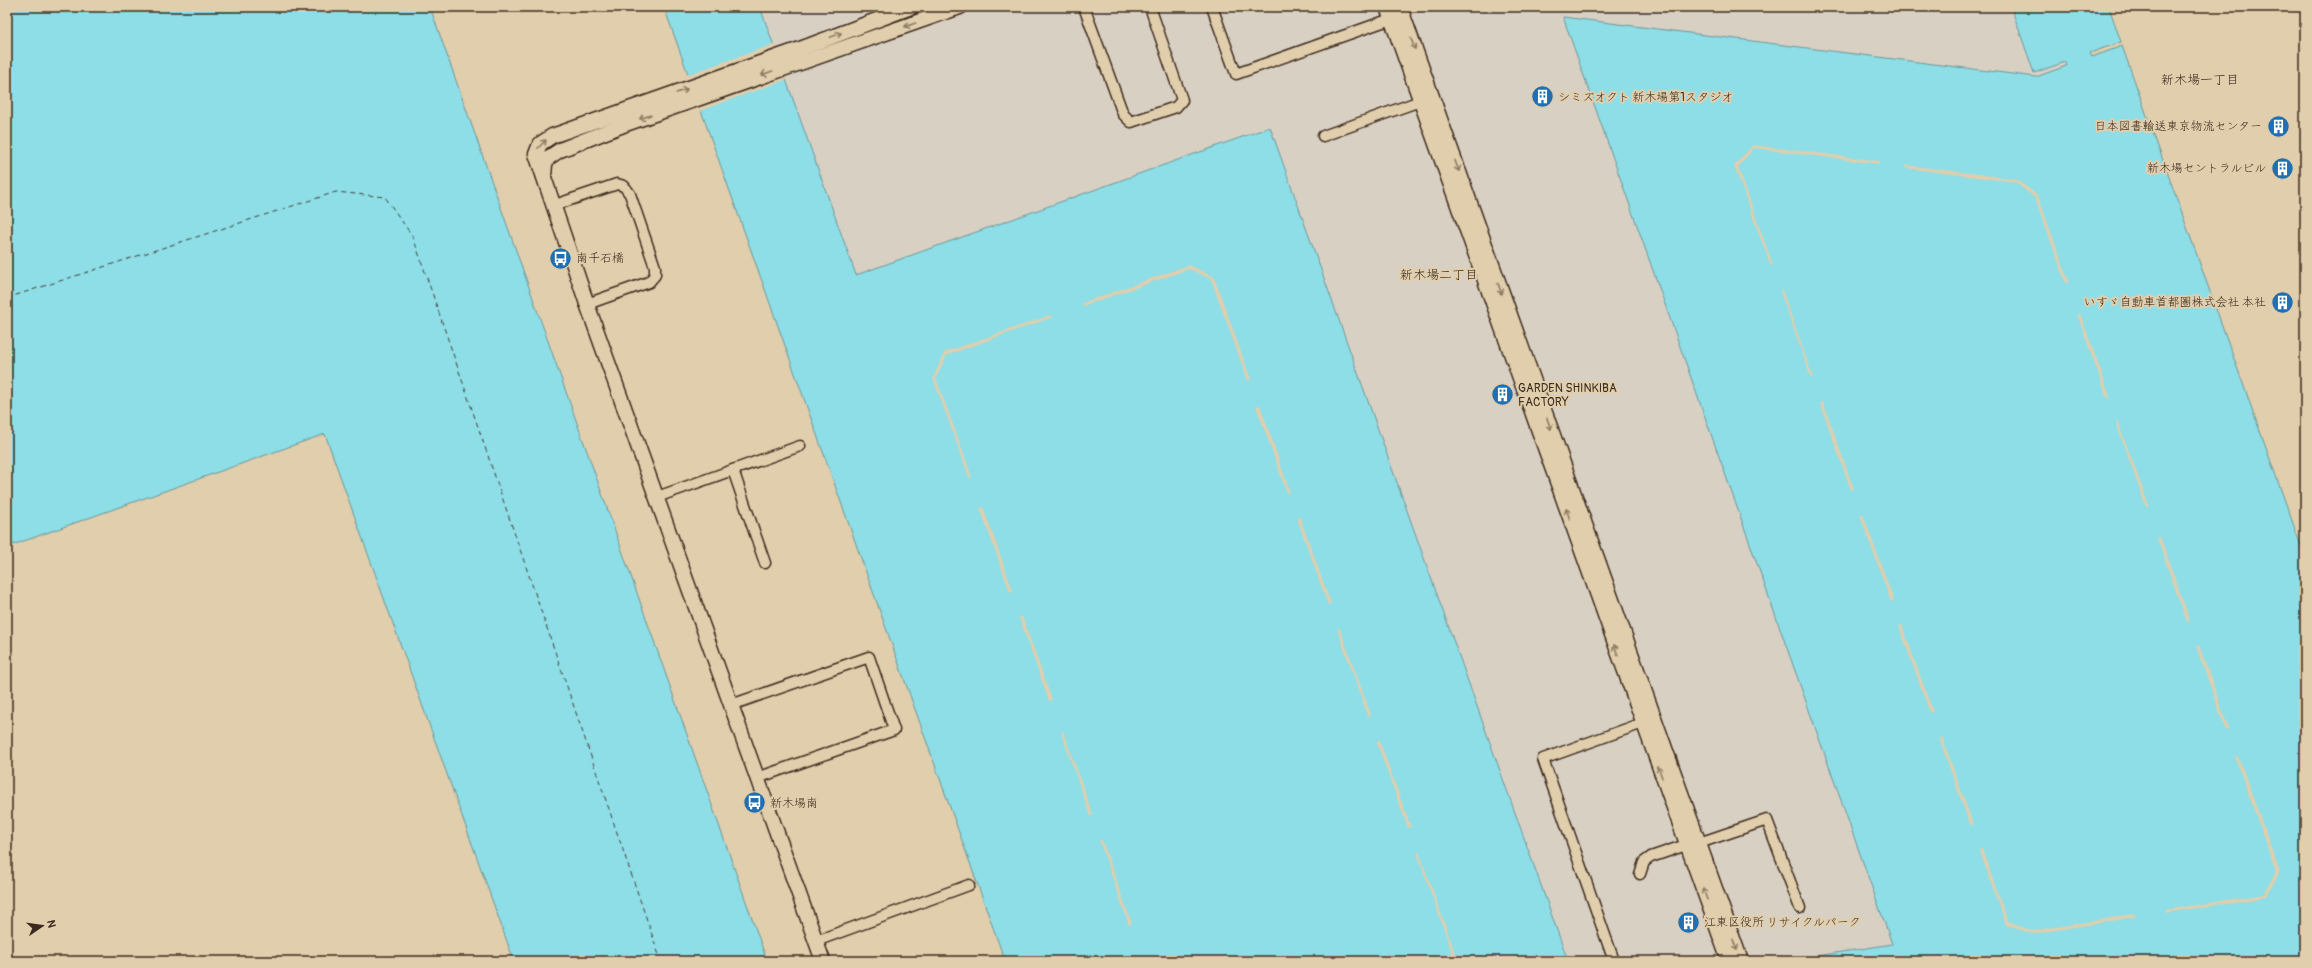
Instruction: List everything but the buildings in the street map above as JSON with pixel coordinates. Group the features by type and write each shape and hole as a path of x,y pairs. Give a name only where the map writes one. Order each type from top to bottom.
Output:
{"street":[{"path":"802,55 911,7"},
{"path":"823,961 552,206 536,159 537,148 540,144 552,136 621,119 802,55 960,7"},
{"path":"1084,7 1123,114 1128,120 1133,122 1176,107 1182,100 1150,7"},
{"path":"1212,7 1236,74 1389,13 1420,101 1469,219"},
{"path":"1400,7 1469,219 1724,929 1741,961"},
{"path":"1322,136 1420,101"},
{"path":"552,206 617,184 621,184 628,189 656,267 655,275 649,282 587,304"},
{"path":"657,497 800,446"},
{"path":"733,470 765,563"},
{"path":"1584,540 1643,723 1693,844"},
{"path":"731,706 869,657 894,730 757,778"},
{"path":"1614,961 1543,759 1643,723"},
{"path":"1640,874 1644,862 1651,857 1767,820 1800,908"},
{"path":"816,941 969,885"},
{"path":"1724,929 1729,961"}],"shaded area":[{"path":"760,7 2011,7 2034,73 2065,62 2066,66 2036,77 1563,18 1893,944 1785,961 1568,961 1270,127 856,275"}],"green space":[{"path":"931,7 940,7 890,25 889,22"}],"water":[{"path":"7,7 430,7 767,961 514,961 325,434 7,547"},
{"path":"664,7 760,7 856,275 1270,127 1568,961 1005,961"},
{"path":"2011,7 2109,7 2121,42 2090,53 2092,57 2122,46 2305,557 2305,961 1785,961 1892,944 1563,17 2036,77 2066,66 2065,62 2034,73"}],"pier":[{"path":"775,44 788,79 699,111 686,75"},
{"path":"1753,145 1880,161 1879,164 1754,148 1738,167 1773,265 1771,266 1734,166"},
{"path":"1906,165 2016,179 2038,196 2069,282 2066,283 2035,198 2015,182 1905,168"},
{"path":"1189,265 1214,277 1251,380 1248,381 1211,279 1189,269 1083,306 1082,303"},
{"path":"1782,290 1813,377 1811,378 1780,291"},
{"path":"2080,313 2110,397 2107,398 2077,314"},
{"path":"1051,315 1053,317 947,355 936,378 972,477 969,477 933,378 945,352"},
{"path":"1823,402 1854,489 1851,490 1820,403"},
{"path":"1260,405 1290,492 1287,493 1256,406"},
{"path":"2118,422 2149,506 2146,507 2116,423"},
{"path":"983,507 1013,591 1010,592 980,508"},
{"path":"1863,514 1894,601 1891,602 1860,515"},
{"path":"1300,517 1331,604 1328,605 1297,518"},
{"path":"2160,537 2190,621 2187,622 2157,538"},
{"path":"1022,616 1052,700 1049,701 1019,617"},
{"path":"1902,625 1933,712 1930,713 1899,626"},
{"path":"1337,629 1340,629 1371,715 1368,716"},
{"path":"2199,645 2229,730 2226,731 2196,646"},
{"path":"1063,731 1093,815 1090,816 1061,732"},
{"path":"1942,737 1973,824 1970,825 1939,738"},
{"path":"1379,740 1411,827 1408,828 1376,741"},
{"path":"2238,756 2280,872 2266,897 2165,913 2165,910 2264,894 2276,872 2235,757"},
{"path":"1099,840 1102,840 1132,924 1129,925"},
{"path":"1979,849 1982,849 2008,922 2032,931 2135,914 2136,917 2032,934 2006,925"},
{"path":"1419,852 1458,961 1455,961 1417,853"}],"ferry route":[{"path":"7,298 336,192 385,197 413,237 661,961"}],"place":[{"name":"シミズオクト 新木場第1スタジオ","path":"1543,97"},
{"name":"日本図書輸送東京物流センター","path":"2278,126"},
{"name":"新木場セントラルビル","path":"2282,168"},
{"name":"南千石橋","path":"560,258"},
{"name":"いすゞ自動車首都圏株式会社 本社","path":"2282,302"},
{"name":"GARDEN SHINKIBA FACTORY","path":"1502,395"},
{"name":"新木場南","path":"755,803"},
{"name":"江東区役所 リサイクルパーク","path":"1688,922"}],"district":[{"name":"新木場一丁目","path":"2200,80"},
{"name":"新木場二丁目","path":"1439,275"}]}
